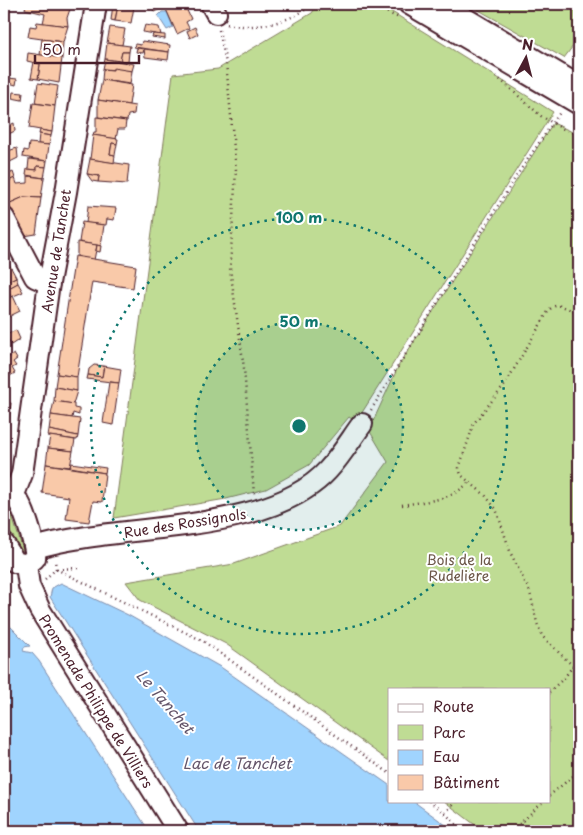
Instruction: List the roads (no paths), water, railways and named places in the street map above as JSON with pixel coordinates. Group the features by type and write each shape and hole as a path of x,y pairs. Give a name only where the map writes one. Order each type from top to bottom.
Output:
{"street":[{"name":"Avenue de Tanchet","path":"8,496 23,467 48,283 66,192 96,4"},
{"path":"441,4 576,88"},
{"path":"406,12 576,88"},
{"path":"4,218 35,277 48,283"},
{"name":"Rue des Rossignols","path":"30,557 96,537 212,520 260,509 310,486 328,471 362,424"},
{"name":"Promenade Philippe de Villiers","path":"8,496 19,502 30,557 29,586 40,610 178,831"},
{"path":"4,544 12,560 30,557"}],"water":[{"path":"162,12 167,12 173,27 167,30 158,16"},
{"name":"Lac de Tanchet","path":"61,583 128,615 222,668 388,784 388,802 414,802 454,831 199,831 50,597 52,588"},
{"path":"4,620 30,646 24,647 23,651 32,653 39,661 149,831 4,831"}],"park label":[{"name":"Bois de la Rudelière","path":"459,568"}],"water label":[{"name":"Le Tanchet","path":"166,701"}]}
